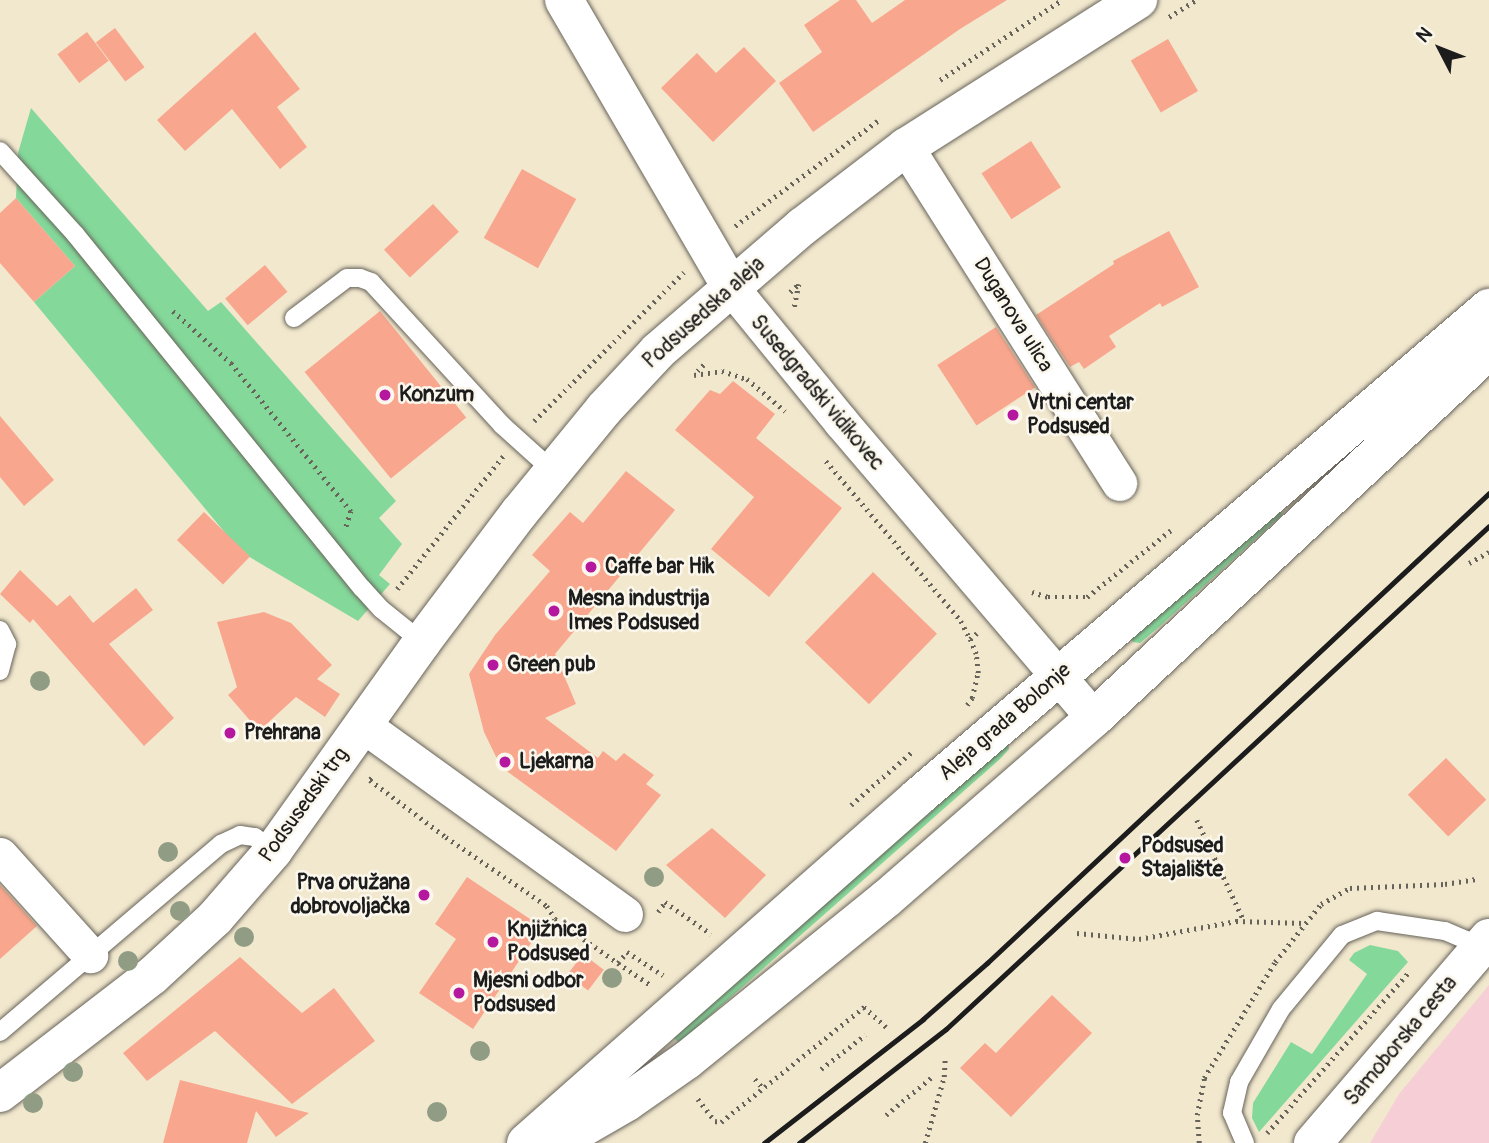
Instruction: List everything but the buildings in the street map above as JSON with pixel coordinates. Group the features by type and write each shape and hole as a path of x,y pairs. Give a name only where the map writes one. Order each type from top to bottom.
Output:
{"main road":[{"name":"Susedgradski vidikovec","path":"564,0 731,287"},
{"name":"Podsusedska aleja","path":"363,725 422,642 553,471 631,379 731,287 906,147 1138,0"},
{"name":"Aleja grada Bolonje","path":"526,1143 1057,676 1489,307"},
{"path":"556,1143 627,1102 719,1035 887,898 1094,718 1489,350"},
{"name":"Podsusedski trg","path":"0,1093 152,976 215,918 272,851 363,725"},
{"name":"Samoborska cesta","path":"1312,1143 1485,942"}],"street":[{"name":"Duganova ulica","path":"906,147 1119,482"},
{"name":"Susedgradski vidikovec","path":"731,287 815,391 1094,718"},
{"name":"Podsusedski trg","path":"363,725 625,914"},
{"path":"0,855 90,955"}],"lane":[{"path":"0,151 75,234 381,609 422,642"},
{"path":"293,318 332,286 347,278 360,278 371,282 502,425 553,471"},
{"path":"0,630 7,643 0,671"},
{"path":"0,1032 221,844 240,835 256,837 272,851"},
{"path":"1245,1143 1232,1113 1239,1082 1281,1009 1342,935 1377,921 1445,931 1485,942"}],"path":[{"path":"533,422 686,270"},
{"path":"146,321 161,310 171,309 240,374 351,511 337,555"},
{"path":"704,365 694,375 722,371 747,379 792,420"},
{"path":"817,450 961,621 970,639"},
{"path":"381,609 507,451"},
{"path":"1469,563 1489,552"},
{"path":"378,770 370,780 446,837 547,906 555,919 656,988"},
{"path":"1198,820 1244,921"},
{"path":"1445,884 1478,879"},
{"path":"1077,933 1139,939 1244,921 1305,923"},
{"path":"618,963 627,952 667,977"},
{"path":"1266,1133 1409,972"},
{"path":"698,1099 715,1121 721,1122 864,1007 886,1027"},
{"path":"821,1069 865,1035"},
{"path":"1199,1143 1197,1115 1204,1078 1217,1056"},
{"path":"925,1143 944,1077 945,1058"},
{"path":"886,1115 932,1077"},
{"path":"755,1079 764,1088"}],"shaded area":[{"path":"1489,985 1489,1143 1370,1143 1399,1094"}],"green space":[{"path":"31,108 208,311 221,302 396,501 379,518 402,544 379,575 390,584 358,621 241,552 34,302 75,266 16,198 18,153"},
{"path":"1281,510 1282,515 1160,626 1140,643 1133,642 1131,639"},
{"path":"1008,744 1009,749 1000,759 679,1043 673,1037"},
{"path":"1370,945 1398,951 1408,962 1259,1132 1252,1118 1253,1103 1291,1042 1312,1054 1367,974 1349,960 1354,953"}],"railway":[{"path":"764,1143 923,1019 987,963 1489,493"},
{"path":"799,1143 946,1029 1489,526"}],"place":[{"name":"Konzum","path":"385,395"},
{"name":"Vrtni centar Podsused","path":"1013,415"},
{"name":"Caffe bar Hik","path":"591,567"},
{"name":"Mesna industrija Imes Podsused","path":"554,611"},
{"name":"Green pub","path":"493,665"},
{"name":"Prehrana","path":"230,733"},
{"name":"Ljekarna","path":"505,762"},
{"name":"Podsused Stajalište","path":"1125,858"},
{"name":"Prva oružana dobrovoljačka","path":"424,895"},
{"name":"Knjižnica Podsused","path":"493,942"},
{"name":"Mjesni odbor Podsused","path":"459,993"}]}
